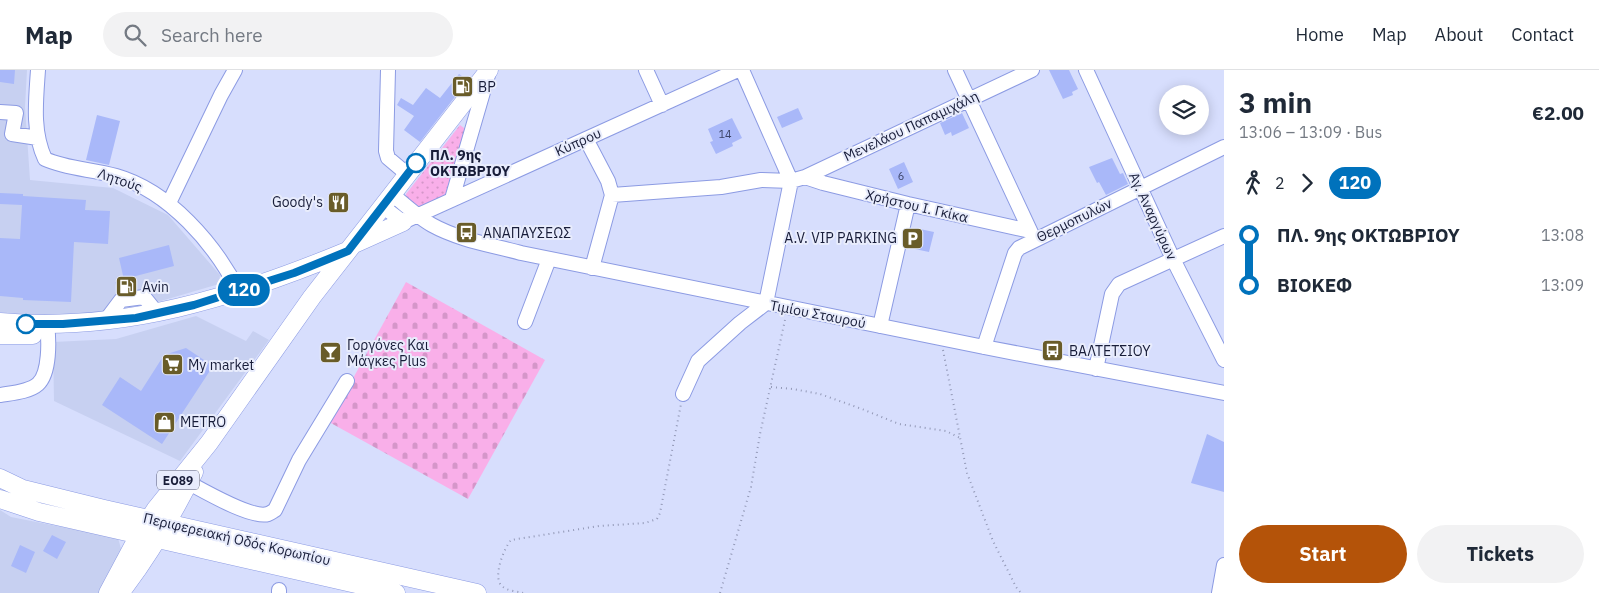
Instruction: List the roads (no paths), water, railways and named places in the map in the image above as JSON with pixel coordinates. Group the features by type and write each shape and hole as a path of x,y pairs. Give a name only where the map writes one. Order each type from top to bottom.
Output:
{"main road":[{"name":"ΕΟ89","path":"108,593 148,519 209,443 312,297 486,74"},
{"path":"0,322 47,330 109,329 136,318 194,305 294,273 410,219"},
{"path":"0,335 47,330 106,320 136,318"},
{"name":"ΕΟ89","path":"120,593 146,558 167,523 209,443"},
{"name":"Περιφερειακή Οδός Κορωπίου","path":"0,478 23,489 477,593"},
{"name":"Περιφερειακή Οδός Κορωπίου","path":"0,499 39,512 396,593"}],"street":[{"name":"Λητούς","path":"38,70 35,119 44,159 55,164 117,176 144,187 169,203 209,246 229,273 239,292"},
{"path":"169,203 235,70"},
{"path":"388,70 386,151 388,158 407,174"},
{"path":"646,70 662,105"},
{"path":"683,394 698,361 740,323 766,303 791,181 740,70"},
{"name":"Κύπρου","path":"410,219 740,70"},
{"path":"954,70 1032,236"},
{"name":"Μενελάου Παπαμιχάλη","path":"612,195 721,187 752,181 791,181 1032,70"},
{"name":"Αγ. Αναργύρων","path":"1086,70 1173,259 1224,360"},
{"path":"452,199 486,74"},
{"path":"0,112 16,113 12,134 38,138"},
{"path":"586,139 608,180 612,195 592,268"},
{"name":"Θερμοπυλών","path":"984,347 1015,252 1032,236 1140,188 1224,147"},
{"name":"Χρήστου Ι. Γκίκα","path":"805,176 823,183 1032,236"},
{"name":"Τιμίου Σταυρού","path":"387,200 410,219 432,224 449,233 521,253 1224,394"},
{"path":"880,326 908,204"},
{"path":"1096,369 1112,294 1119,284 1224,236"},
{"path":"525,322 549,259"},
{"path":"106,320 121,300 144,297 157,313"},
{"path":"0,396 25,390 38,384 44,376 47,360 47,330"},
{"path":"189,483 242,509 259,514 268,514 275,510 299,460 347,381"},
{"path":"1219,593 1224,565"}],"place":[{"name":"BP","path":"462,87"},
{"name":"ΠΛ. 9ης ΟΚΤΩΒΡΙΟΥ","path":"416,163"},
{"name":"Goody's","path":"339,202"},
{"name":"ΑΝΑΠΑΥΣΕΩΣ","path":"467,233"},
{"name":"A.V. VIP PARKING","path":"913,238"},
{"name":"Avin","path":"126,287"},
{"name":"ΒΑΛΤΕΤΣΙΟΥ","path":"1053,351"},
{"name":"Γοργόνες Και Μάγκες Plus","path":"331,353"},
{"name":"My market","path":"172,365"},
{"name":"METRO","path":"164,422"}]}
